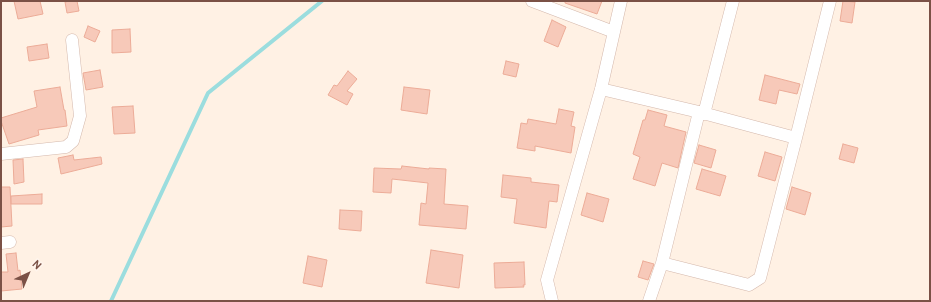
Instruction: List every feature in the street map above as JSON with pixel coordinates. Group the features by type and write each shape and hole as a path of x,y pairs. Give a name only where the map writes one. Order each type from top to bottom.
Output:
{"street":[{"path":"532,1 614,32"},
{"path":"552,301 547,280 600,89 621,1"},
{"path":"649,301 662,263 701,113 733,1"},
{"path":"662,263 749,285 760,278 830,1"},
{"path":"1,154 66,147 73,141 80,116 72,40"},
{"path":"600,89 701,113 796,138"}],"building":[{"path":"14,1 40,1 43,14 18,19"},
{"path":"77,1 79,11 67,13 65,2"},
{"path":"565,1 602,1 597,14 565,3"},
{"path":"843,1 855,2 852,23 840,21"},
{"path":"552,20 566,27 558,47 544,41"},
{"path":"88,26 100,31 95,42 84,37"},
{"path":"130,29 131,52 112,53 112,30"},
{"path":"47,44 49,58 29,61 27,47"},
{"path":"506,61 519,64 516,77 503,74"},
{"path":"100,70 103,87 86,90 83,73"},
{"path":"348,71 357,79 347,91 353,94 347,105 328,95 334,85 337,86"},
{"path":"765,75 800,84 797,94 779,90 776,104 759,100"},
{"path":"60,87 67,126 38,130 39,135 9,144 1,118 37,107 34,91"},
{"path":"404,87 430,90 427,114 401,110"},
{"path":"133,106 135,133 114,134 112,107"},
{"path":"559,109 574,112 571,126 575,127 571,153 535,146 535,151 517,148 521,123 527,124 528,119 556,124"},
{"path":"648,110 667,115 664,126 686,132 678,168 662,163 655,186 633,179 640,157 633,154 643,120 645,120"},
{"path":"843,144 858,148 854,163 839,159"},
{"path":"699,145 716,150 711,168 694,163"},
{"path":"765,152 782,157 775,181 758,176"},
{"path":"73,155 74,160 101,157 102,164 61,174 58,158"},
{"path":"23,159 24,182 14,184 13,160"},
{"path":"402,166 446,169 444,204 468,206 466,229 419,225 421,203 426,204 428,183 392,179 391,193 373,192 374,168 401,169"},
{"path":"702,169 726,176 720,196 696,189"},
{"path":"503,175 531,178 531,182 559,185 557,202 549,201 546,228 514,223 517,199 501,197"},
{"path":"1,187 10,187 12,226 1,227"},
{"path":"792,187 811,193 805,215 786,209"},
{"path":"587,193 609,199 603,222 581,215"},
{"path":"42,194 42,204 11,204 11,196"},
{"path":"340,210 362,211 361,231 339,229"},
{"path":"431,250 463,255 459,288 426,283"},
{"path":"16,253 22,289 1,291 1,272 8,272 6,254"},
{"path":"308,256 327,260 322,287 303,283"},
{"path":"643,261 654,264 648,280 638,277"},
{"path":"524,262 524,287 495,288 494,263"}],"waterway":[{"path":"111,301 208,93 322,1"}]}
